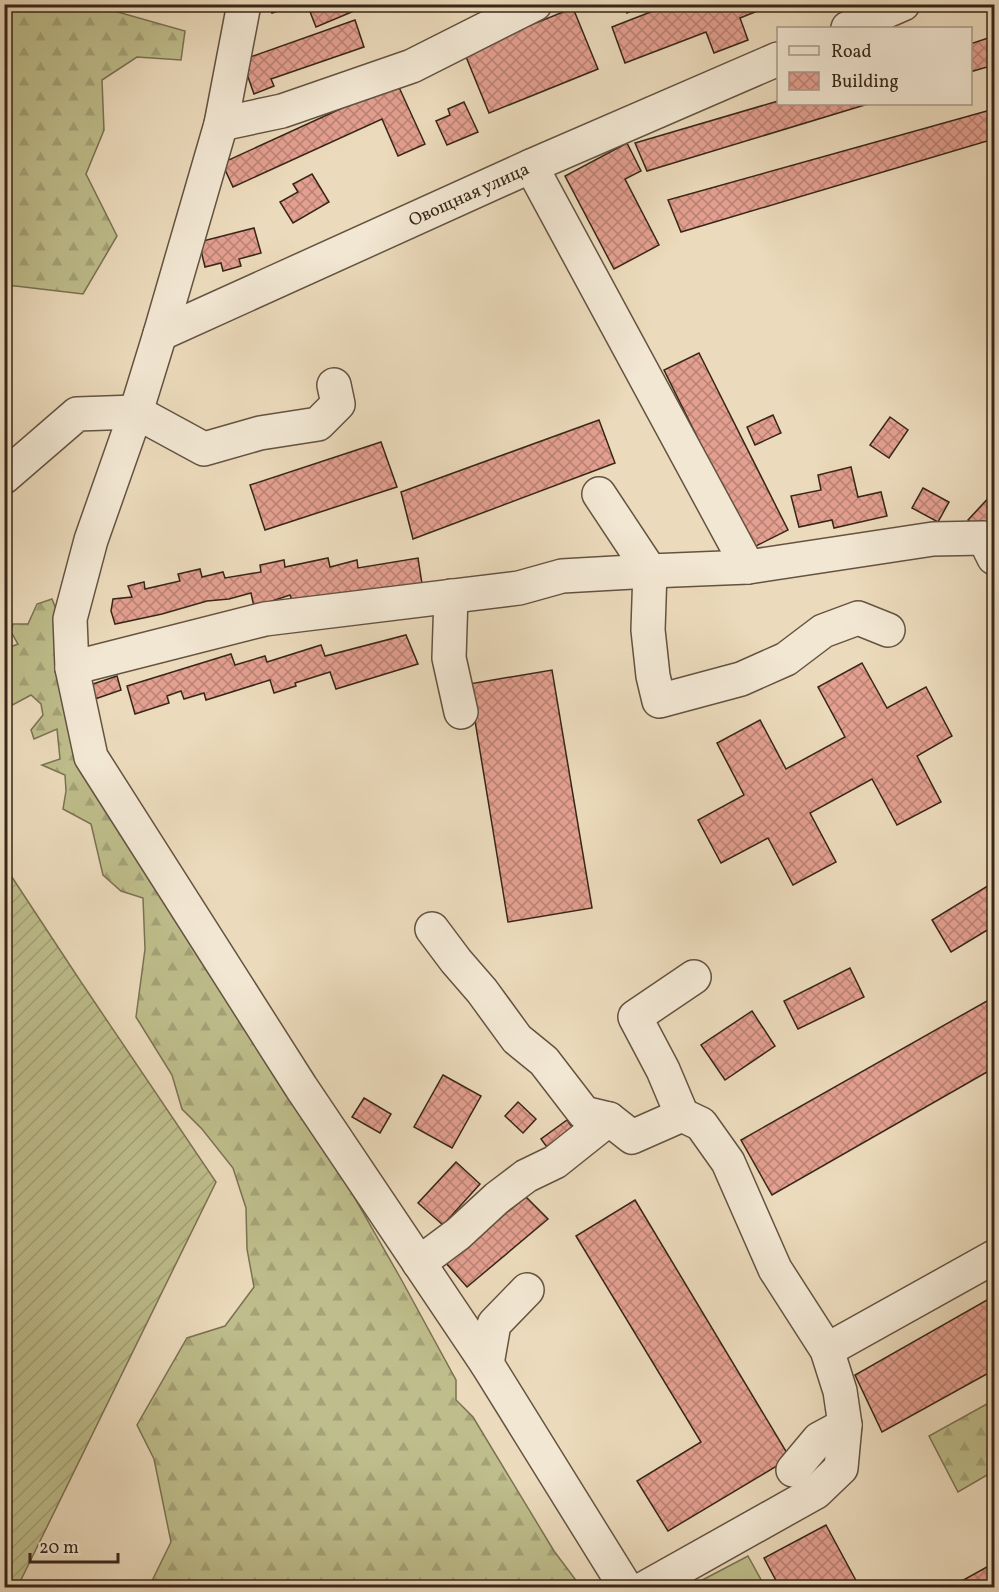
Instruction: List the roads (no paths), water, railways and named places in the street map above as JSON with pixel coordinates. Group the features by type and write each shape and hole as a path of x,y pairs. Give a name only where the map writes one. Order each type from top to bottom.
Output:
{"street":[{"path":"244,4 221,124 136,412 91,540 70,619 72,668 91,757 301,1088 488,1364 626,1587"},
{"path":"221,124 282,111 412,66 535,4"},
{"path":"850,27 903,4"},
{"name":"Овощная улица","path":"160,334 531,166 777,59"},
{"path":"531,166 748,567"},
{"path":"4,477 77,414 136,412 204,449 260,433 318,424 338,404 334,386"},
{"path":"599,494 650,571 648,630 653,676 659,701 741,679 786,659 823,631 858,618 888,630"},
{"path":"72,668 265,619 519,588 562,576 748,567 933,539 984,538 994,558"},
{"path":"451,596 449,658 461,712"},
{"path":"432,929 518,1039 544,1061 584,1113 609,1119 632,1137 682,1115"},
{"path":"645,1587 816,1492 841,1468 845,1425 840,1391 827,1350 775,1269 728,1162 701,1124 682,1115 663,1070 635,1017 694,976"},
{"path":"419,1263 458,1234 496,1198 526,1176 555,1161 609,1119"},
{"path":"827,1350 994,1257"},
{"path":"488,1364 494,1324 527,1290"},
{"path":"793,1470 819,1439 845,1425"}]}
